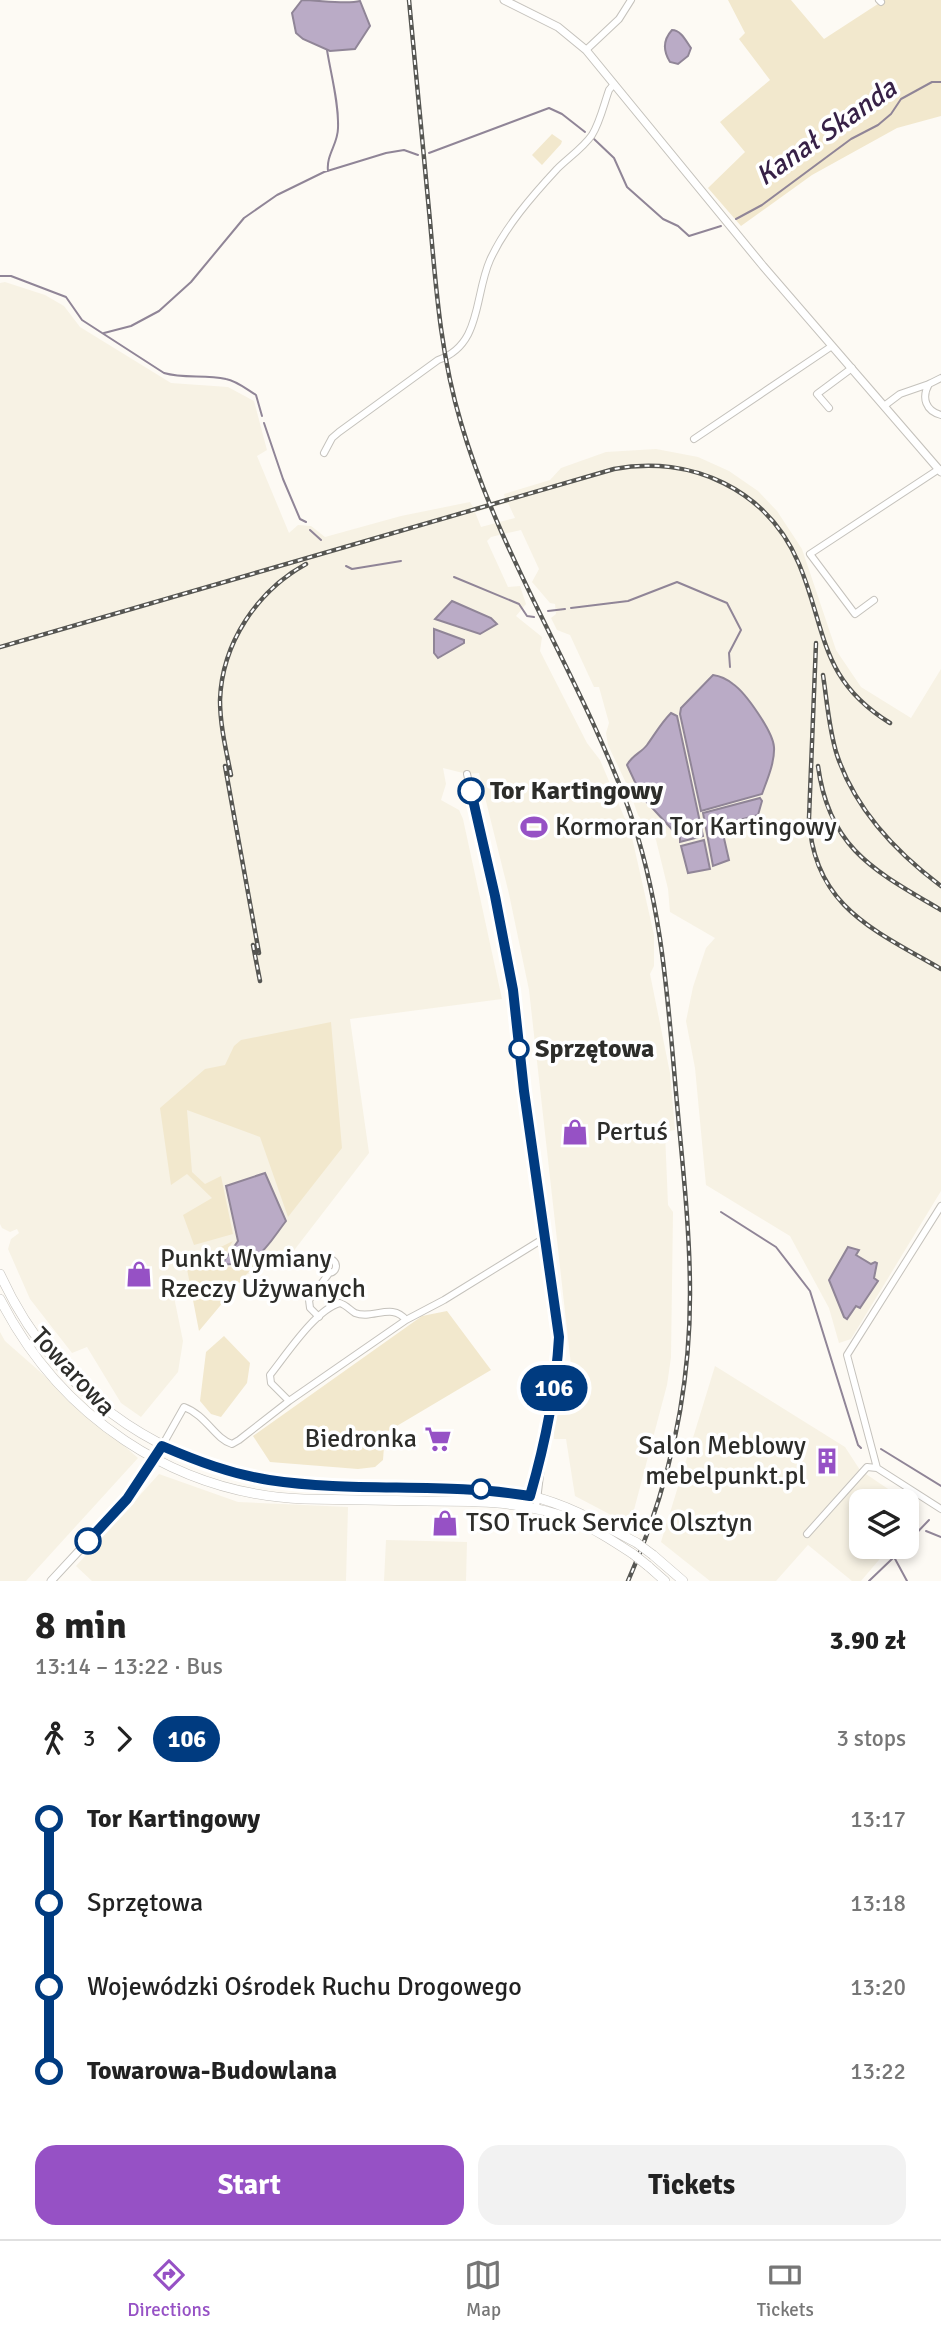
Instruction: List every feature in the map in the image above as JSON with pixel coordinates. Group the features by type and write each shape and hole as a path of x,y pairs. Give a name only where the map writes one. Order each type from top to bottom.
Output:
{"main road":[{"name":"Towarowa","path":"0,1274 24,1319 56,1362 116,1419 162,1446 210,1466 269,1480 313,1484 461,1488 533,1497 586,1516 637,1543 683,1581"},
{"name":"Towarowa","path":"0,1299 30,1350 67,1394 106,1428 152,1459 219,1485 270,1496 301,1499 464,1501 532,1507 589,1527 633,1554 665,1581"}],"street":[{"path":"504,0 558,27 586,50 723,218 940,470 810,554 855,614 874,600"},
{"path":"586,50 619,19 631,0"},
{"path":"324,453 332,438 339,432 438,360 452,355 462,346 471,328 489,261 497,247 511,224 535,195 592,135 609,90 614,84"},
{"path":"695,439 832,345"},
{"path":"829,408 817,394 852,368"},
{"path":"884,406 900,394 941,378"},
{"path":"929,384 925,396 928,408 941,415"},
{"path":"913,390 925,396"},
{"path":"467,774 513,990 524,1091 559,1337 557,1374 532,1507"},
{"path":"877,1468 847,1354 941,1206"},
{"path":"51,1581 127,1499 184,1408 204,1419 225,1442 232,1444 406,1320 444,1300 546,1237"},
{"path":"318,1317 310,1308 309,1300 330,1272"},
{"path":"289,1401 271,1383 270,1375 318,1317 333,1304 340,1303 360,1314 394,1311 406,1320"},
{"path":"807,1534 867,1467 877,1468 941,1509"}],"shaded area":[{"path":"302,0 360,1 370,26 355,49 330,51 296,33 292,13"},
{"path":"728,0 791,0 824,39 884,0 941,0 941,116 897,128 812,175 741,226 708,188 745,152 720,122 770,80 739,39 745,33"},
{"path":"672,30 681,34 691,48 688,56 678,64 670,62 665,50"},
{"path":"552,134 562,141 542,165 532,155"},
{"path":"5,282 45,295 64,306 80,327 171,383 228,387 254,401 267,450 257,456 289,533 298,525 311,526 325,537 401,516 470,502 473,507 550,480 561,468 606,452 656,449 698,457 729,471 758,491 777,511 802,549 836,650 861,687 911,718 941,669 941,1191 851,1339 839,1343 829,1308 790,1236 706,1185 695,1068 686,1021 693,987 706,948 715,938 670,912 668,889 656,840 638,815 608,745 606,733 609,723 599,687 594,687 570,635 557,630 551,618 556,614 555,604 550,603 532,582 539,569 521,530 491,537 487,541 508,587 520,586 526,604 516,616 542,637 540,651 587,743 600,760 631,833 654,935 654,966 650,974 670,1073 675,1130 665,1132 668,1205 673,1212 671,1357 667,1385 630,1525 575,1496 566,1439 554,1439 554,1410 559,1384 572,1374 529,990 479,773 467,774 443,768 446,784 441,800 459,810 463,819 502,999 350,1019 369,1153 282,1266 173,1292 183,1341 178,1372 141,1417 121,1403 87,1347 72,1353 30,1299 8,1249 11,1239 19,1233 17,1229 10,1232 0,1224 0,283","holes":["508,503 515,518 481,527 475,512"]},
{"path":"452,601 491,618 497,624 480,634 435,619"},
{"path":"434,629 464,640 464,643 438,658 434,653"},
{"path":"713,675 733,684 751,704 769,732 774,753 762,794 701,811 680,714 681,708"},
{"path":"671,713 677,716 703,836 680,842 680,838 642,797 627,765 647,745"},
{"path":"760,798 762,801 758,815 721,825 729,860 713,866 703,813"},
{"path":"704,840 710,869 688,873 681,846"},
{"path":"331,1022 342,1148 288,1217 260,1137 187,1110 192,1172 205,1184 221,1176 233,1234 194,1245 183,1215 212,1198 187,1174 171,1185 160,1108 205,1069 225,1065 234,1046 241,1040"},
{"path":"265,1173 286,1221 267,1247 253,1259 222,1264 238,1241 226,1186"},
{"path":"233,1241 218,1265 235,1268 256,1263 199,1331 186,1264"},
{"path":"848,1247 859,1250 856,1255 871,1264 877,1263 874,1278 878,1281 860,1308 856,1306 847,1319 829,1280"},
{"path":"447,1311 491,1370 385,1433 383,1460 375,1467 358,1469 270,1462 253,1436 422,1316"},
{"path":"0,1332 5,1341 138,1458 26,1581 0,1581"},
{"path":"224,1336 250,1363 247,1383 221,1417 211,1414 200,1401 206,1352"},
{"path":"715,1366 845,1447 860,1470 888,1489 849,1489 849,1559 880,1559 861,1581 852,1581 808,1545 776,1581 710,1581 661,1542"},
{"path":"159,1474 238,1502 348,1507 346,1581 92,1581 76,1566"},
{"path":"386,1540 467,1542 466,1581 384,1581"}],"waterway":[{"path":"327,50 338,118 328,171"},
{"name":"Kanał Skanda","path":"736,219 762,205 851,139 878,125 891,114 901,99 932,82 941,82"},
{"name":"Kanał Skanda","path":"429,153 549,108 562,114 585,132"},
{"name":"Kanał Skanda","path":"594,139 614,158 627,187 663,219 678,226 689,236 721,226"},
{"name":"Kanał Skanda","path":"104,333 131,326 159,311 191,282 244,218 277,195 324,172 386,153 404,150 418,155"},
{"path":"0,276 11,276 66,297 82,320 164,373 218,378 238,383 256,395 262,416"},
{"path":"264,423 283,479 300,519 306,522"},
{"path":"310,530 321,540"},
{"path":"346,566 352,569 401,561"},
{"path":"454,577 519,604 527,616 534,617"},
{"path":"571,608 628,601 677,582 727,603 741,630 729,653 730,667"},
{"path":"548,611 565,609"},
{"path":"721,1212 776,1247 810,1291 861,1448"},
{"path":"881,1449 941,1486"},
{"path":"919,1530 929,1520"},
{"path":"926,1531 941,1537"},
{"path":"869,1581 892,1559"},
{"path":"895,1559 907,1581"}],"railway":[{"path":"409,0 437,297 454,398 477,473 497,521 609,758 628,807 648,874 661,942 687,1214 689,1331 674,1441 655,1512 628,1581"},
{"path":"0,647 614,469 671,467 724,483 747,497 768,516 785,538 799,564 828,652 837,671 867,706 890,723"},
{"path":"231,775 220,709 227,658 245,621 258,604 288,575 306,564"},
{"path":"816,643 809,818 813,848 822,873 851,912 941,969"},
{"path":"823,675 834,745 855,794 879,828 909,859 941,886"},
{"path":"225,766 259,953"},
{"path":"818,766 824,794 844,838 876,869 941,910"},
{"path":"253,945 260,981"}],"bus line":[{"name":"106","path":"88,1541 127,1499 162,1446 210,1466 269,1480 313,1484 461,1488 530,1496 557,1374 559,1337 524,1091 513,990 471,791"}],"place":[{"name":"Tor Kartingowy","path":"471,791"},
{"name":"Kormoran Tor Kartingowy","path":"534,827"},
{"name":"Sprzętowa","path":"519,1049"},
{"name":"Pertuś","path":"575,1132"},
{"name":"Punkt Wymiany Rzeczy Używanych","path":"139,1274"},
{"name":"Biedronka","path":"438,1439"},
{"name":"Salon Meblowy mebelpunkt.pl","path":"827,1461"},
{"name":"TSO Truck Service Olsztyn","path":"445,1523"}]}
